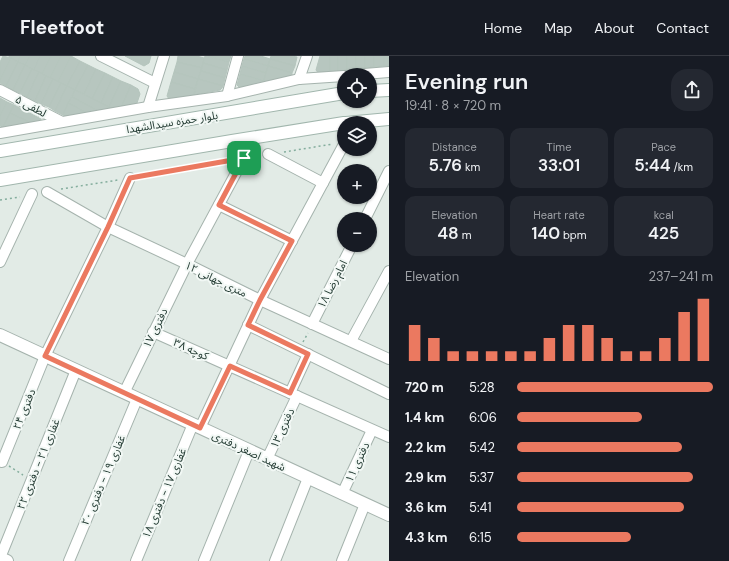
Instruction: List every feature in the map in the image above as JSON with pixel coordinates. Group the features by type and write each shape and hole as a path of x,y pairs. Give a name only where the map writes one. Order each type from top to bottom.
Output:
{"main road":[{"path":"377,91 389,90"},
{"name":"بلوار حمزه سیدالشهدا","path":"0,150 337,94"},
{"path":"377,120 389,119"},
{"path":"0,180 337,124"},
{"name":"شهید اصغر دفتری","path":"0,335 389,516"},
{"path":"0,558 7,561"}],"street":[{"path":"101,56 155,84"},
{"path":"148,107 164,56"},
{"path":"227,96 238,56"},
{"path":"299,79 307,56"},
{"path":"377,73 389,72"},
{"path":"0,133 148,107 227,96 299,79 337,76"},
{"name":"لطفی ۵","path":"0,90 62,122"},
{"name":"غفاری ۱۷ - دفتری ۱۸","path":"136,561 196,426 230,366 260,300 323,183 337,151"},
{"path":"268,154 323,183"},
{"name":"دفتری ۱۷","path":"124,393 187,264 244,158"},
{"path":"368,212 389,171"},
{"name":"دفتری ۲۴","path":"2,462 45,356 108,227 130,178"},
{"name":"۱۲ متری جهانی","path":"47,192 108,227 260,300 389,359"},
{"path":"0,262 32,194"},
{"path":"219,205 292,241"},
{"name":"امام رضا ۱۸","path":"312,324 348,252"},
{"path":"351,341 389,271"},
{"path":"248,325 389,394"},
{"name":"کوچه ۳۸","path":"153,332 389,437"},
{"name":"دفتری ۱۳","path":"267,459 294,395 303,352"},
{"name":"غفاری ۲۱ - دفتری ۲۲","path":"0,558 76,370"},
{"name":"غفاری ۱۹ - دفتری ۲۰","path":"69,561 137,398"},
{"name":"دفتری ۱۱","path":"342,494 372,430"},
{"path":"204,561 249,451"},
{"path":"275,561 308,478"},
{"path":"342,561 365,504"}],"path":[{"path":"268,154 337,144"},
{"path":"47,192 244,158"},
{"path":"0,200 32,194"},
{"path":"303,352 312,324"},
{"path":"2,462 32,480"}],"building":[{"path":"3,56 11,58 0,80 0,62"},
{"path":"9,56 20,56 18,62"},
{"path":"20,56 30,56 25,65 18,62"},
{"path":"30,56 40,56 34,70 25,65"},
{"path":"40,56 51,56 42,74 34,70"},
{"path":"51,56 61,56 50,78 42,74"},
{"path":"61,56 71,56 58,82 50,78"},
{"path":"71,56 80,61 67,86 58,82"},
{"path":"125,56 151,56 149,63 144,66"},
{"path":"178,56 197,56 204,58 202,68 177,62"},
{"path":"205,56 229,62 227,70 203,63"},
{"path":"208,56 231,56 229,62"},
{"path":"245,56 261,56 270,59 268,66 244,59"},
{"path":"271,56 297,57 295,66 270,59"},
{"path":"320,56 330,56 330,73 319,74 316,70"},
{"path":"330,56 338,56 337,72 330,73"},
{"path":"338,56 347,56 347,68 338,68"},
{"path":"347,56 356,56 356,68 347,68"},
{"path":"356,56 365,56 365,68 356,68"},
{"path":"365,56 374,56 374,67 365,68"},
{"path":"374,56 384,56 384,66 374,67"},
{"path":"384,56 389,56 389,66 384,66"},
{"path":"11,58 18,62 6,86 0,83 0,80"},
{"path":"244,59 268,66 266,73 242,66"},
{"path":"270,59 295,66 292,73 268,66"},
{"path":"80,61 88,65 75,90 67,86"},
{"path":"18,62 25,65 13,90 6,86"},
{"path":"177,62 202,68 198,79 174,72"},
{"path":"203,63 227,70 225,78 201,71"},
{"path":"25,65 32,69 20,93 13,90"},
{"path":"88,65 96,69 84,94 75,90"},
{"path":"242,66 266,73 264,81 240,74"},
{"path":"268,66 292,73 292,76 263,83"},
{"path":"32,69 39,72 27,97 20,93"},
{"path":"96,69 105,73 92,99 84,94"},
{"path":"201,71 225,78 223,86 198,79"},
{"path":"39,72 46,76 35,101 27,97"},
{"path":"174,72 198,79 195,89 171,82"},
{"path":"105,73 113,77 101,103 92,99"},
{"path":"240,74 264,81 263,83 239,87 237,85"},
{"path":"46,76 53,79 41,104 35,101"},
{"path":"113,77 121,81 109,107 101,103"},
{"path":"53,79 61,83 49,107 41,104"},
{"path":"198,79 223,86 220,90 194,95"},
{"path":"121,81 131,85 121,108 113,109 109,107"},
{"path":"171,82 195,89 194,95 169,99 167,96"},
{"path":"61,83 67,86 55,111 49,107"},
{"path":"131,85 138,89 140,94 137,103 121,108"},
{"path":"67,86 75,90 63,115 55,111"},
{"path":"75,90 113,109 100,112 72,97"},
{"path":"72,97 100,112 89,114 68,103"},
{"path":"0,98 7,102 0,116"},
{"path":"7,102 14,105 3,127 0,126 0,116"},
{"path":"68,103 89,114 68,117 63,115"},
{"path":"14,105 41,119 40,122 31,123 10,113"},
{"path":"10,113 31,123 4,128 3,127"}],"route":[{"path":"244,158 219,205 292,241 248,325 308,354 290,393 230,366 200,428 45,356 108,227 130,178 244,158"}]}
